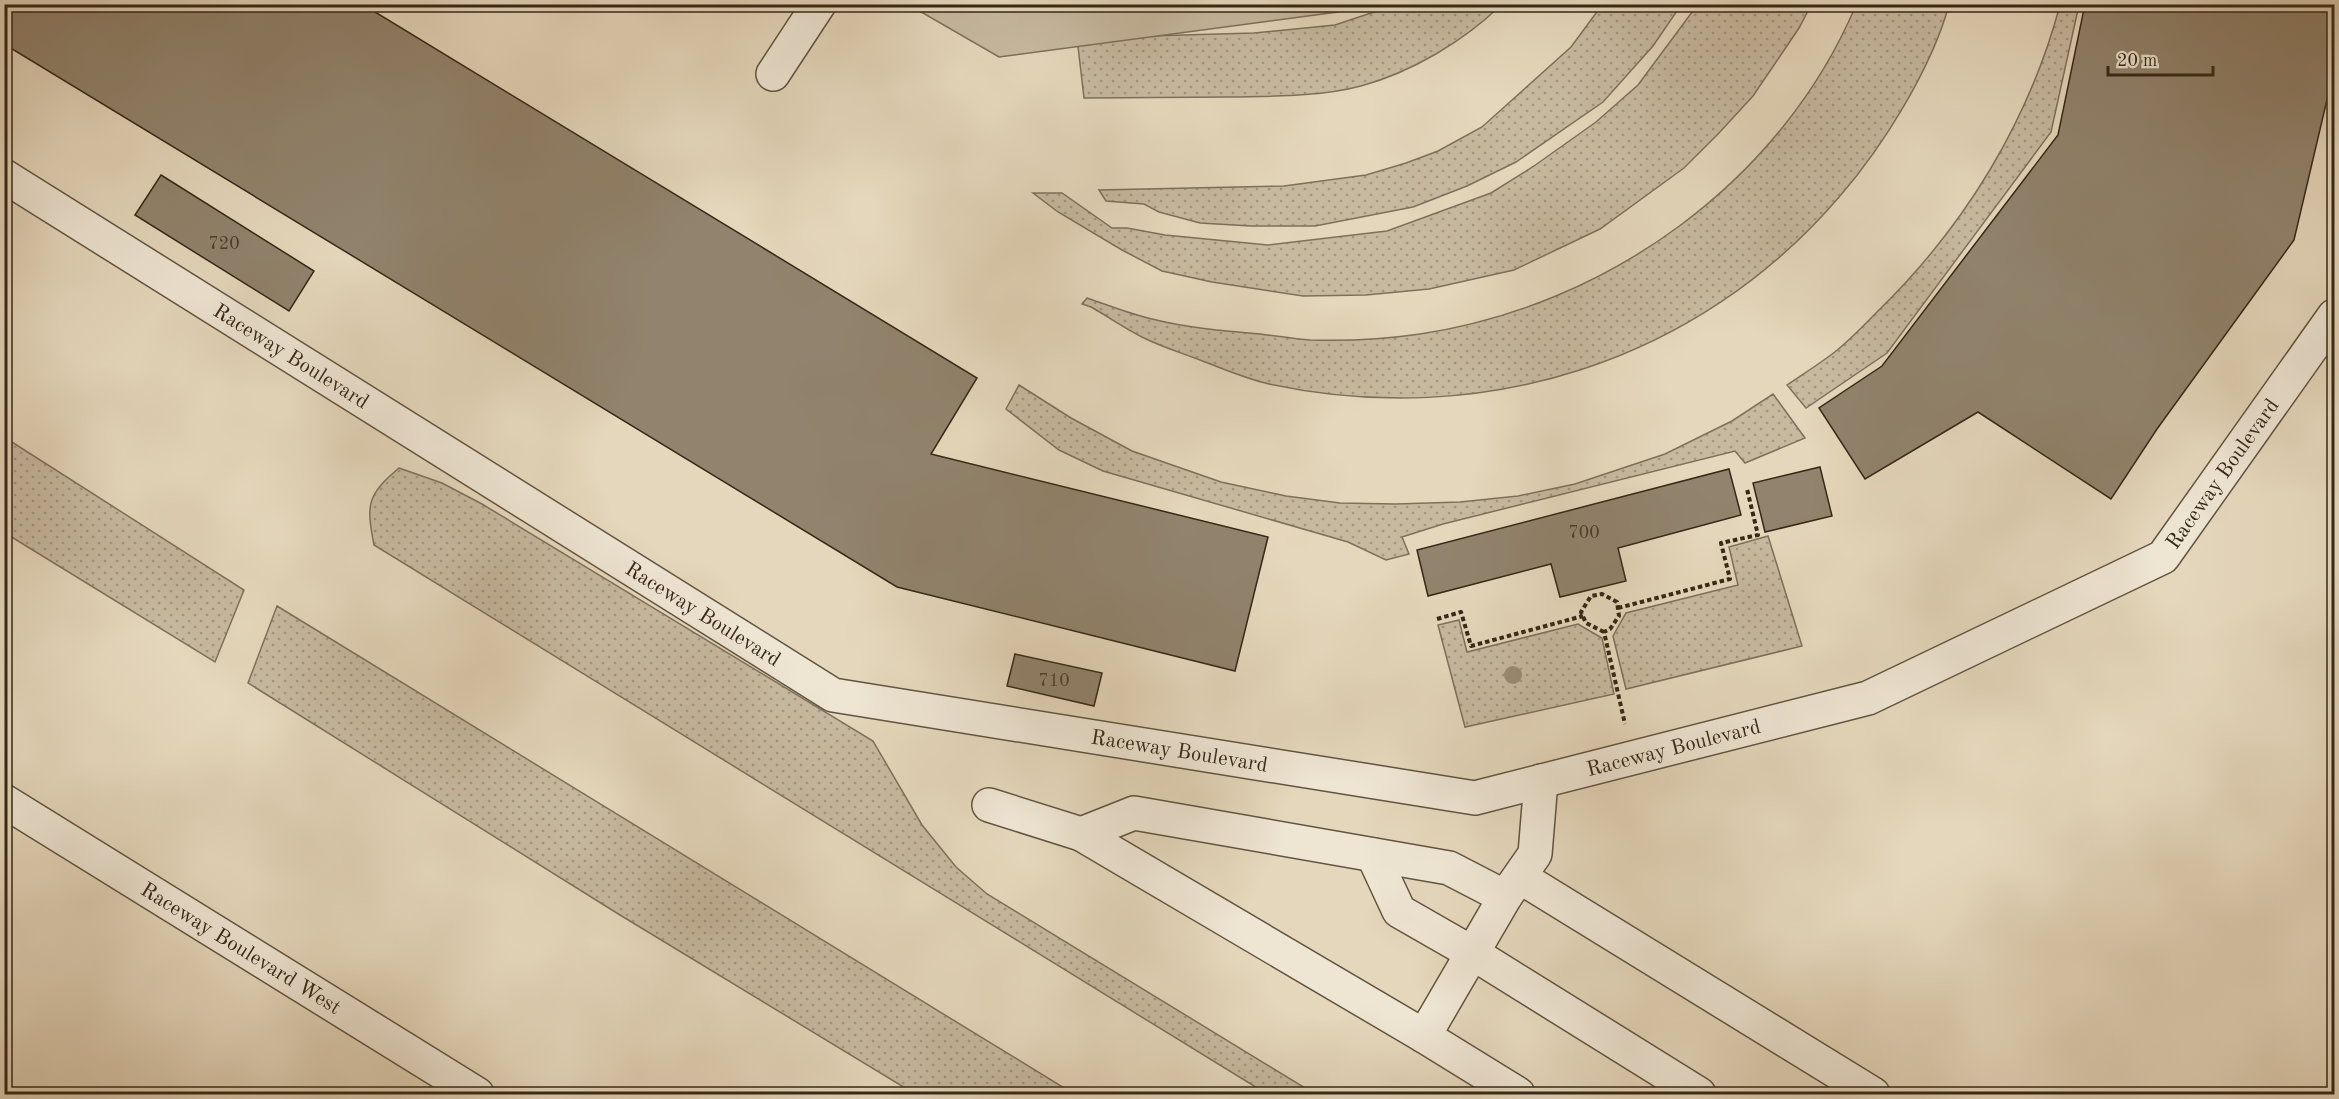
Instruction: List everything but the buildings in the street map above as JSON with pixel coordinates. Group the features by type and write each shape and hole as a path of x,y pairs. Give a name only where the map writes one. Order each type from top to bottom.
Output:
{"street":[{"path":"773,74 819,4"},
{"name":"Raceway Boulevard","path":"4,176 834,695 1475,798 1868,698 2163,557 2334,316"},
{"path":"1424,1036 1512,887 1535,854 1541,781"},
{"name":"Raceway Boulevard West","path":"4,801 477,1095"},
{"path":"989,805 1081,834 1424,1036 1518,1095"},
{"path":"1081,834 1134,813 1449,867 1512,887 1873,1095"},
{"path":"1373,855 1399,911 1474,954 1699,1095"}],"path":[{"path":"1618,608 1730,579 1721,543 1758,535 1747,489"},
{"path":"1602,594 1617,602 1619,616 1610,629 1604,632 1586,623 1581,612 1591,596 1602,594"},
{"path":"1437,619 1461,612 1471,646 1583,616"},
{"path":"1604,632 1633,757"}],"shaded area":[{"path":"1698,4 1811,5 1799,28 1753,96 1684,168 1600,229 1514,270 1429,289 1366,295 1303,296 1212,282 1162,271 1058,212 1033,193 1062,193 1112,228 1127,228 1165,235 1268,245 1387,231 1491,193 1596,122 1638,85"},
{"path":"909,5 1357,5 1338,12 999,57"},
{"path":"1395,5 1501,5 1471,31 1418,64 1380,80 1345,90 1279,96 1084,98 1077,38 1254,33 1335,25"},
{"path":"1602,5 1681,5 1653,46 1603,102 1516,162 1467,186 1413,207 1315,226 1251,226 1200,223 1159,212 1144,204 1106,201 1099,190 1284,186 1366,175 1406,163 1438,151 1482,127 1571,47"},
{"path":"1856,5 1949,5 1931,55 1918,80 1889,130 1857,176 1783,254 1721,302 1653,341 1582,370 1506,388 1429,397 1349,396 1269,384 1245,377 1153,342 1082,304 1087,298 1144,317 1192,327 1304,340 1337,340 1420,334 1490,319 1557,296 1621,264 1681,225 1735,179 1783,127 1824,69"},
{"path":"2060,5 2079,5 2051,132 1887,353 1806,408 1787,385 1842,346 1910,278 1966,207 1990,170 2031,90"},
{"path":"1019,385 1071,418 1132,451 1221,482 1286,496 1340,503 1460,502 1518,496 1575,484 1665,454 1732,421 1773,394 1805,438 1745,463 1735,451 1443,524 1402,537 1409,554 1386,560 1348,542 1103,471 1059,450 1006,409"},
{"path":"4,437 244,590 215,662 5,533"},
{"path":"399,468 442,483 482,504 873,741 922,825 956,867 987,894 1315,1094 1267,1094 374,545 370,519 372,501 380,486"},
{"path":"1768,536 1802,646 1626,689 1613,636 1626,613 1738,585 1729,547"},
{"path":"277,606 1074,1094 915,1094 620,915 248,683"},
{"path":"1459,620 1467,652 1578,624 1602,638 1614,694 1465,727 1438,625"}]}
